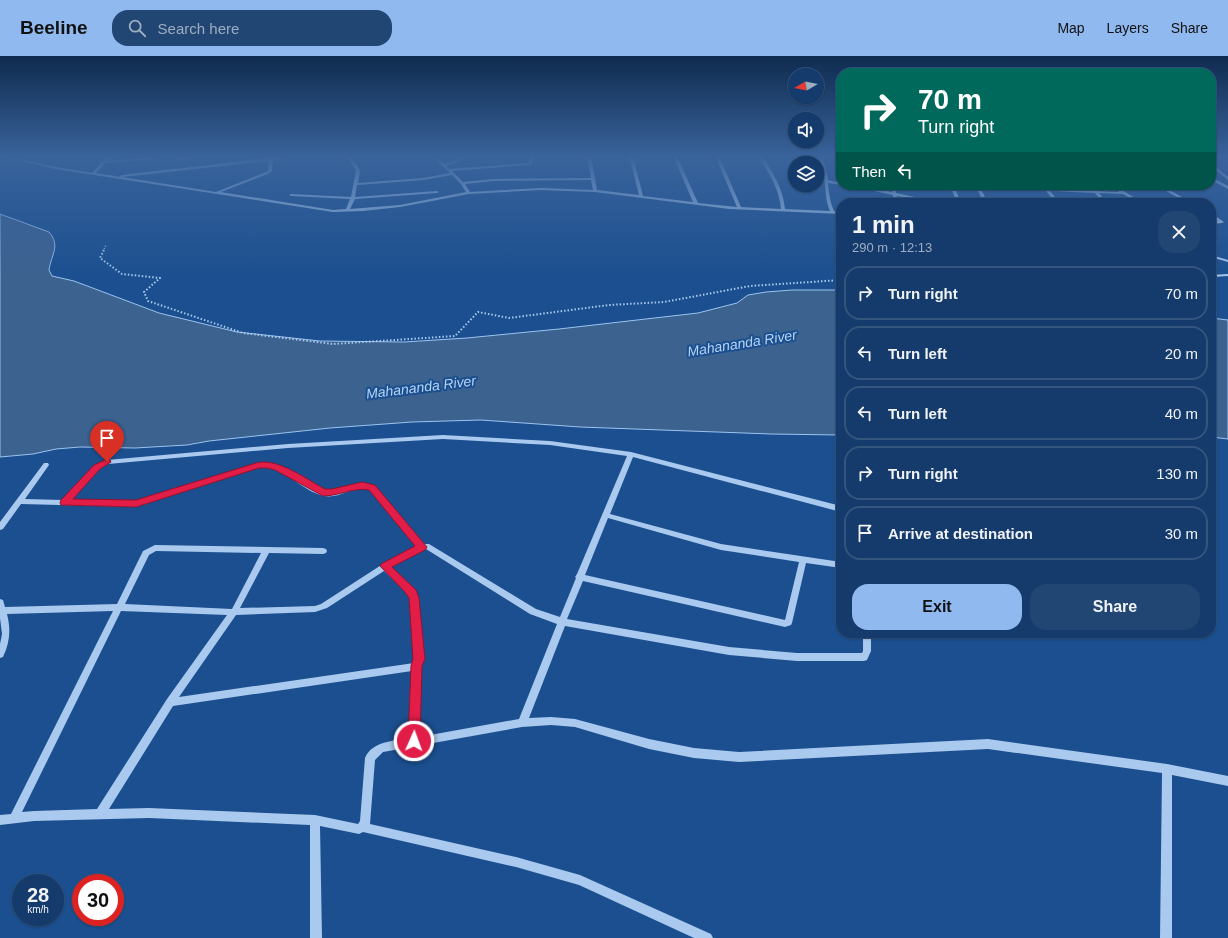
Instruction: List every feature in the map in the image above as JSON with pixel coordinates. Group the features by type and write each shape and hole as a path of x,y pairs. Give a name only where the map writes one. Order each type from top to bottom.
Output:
{"street":[{"path":"243,197 321,209 347,211 400,206 447,197"},
{"path":"335,197 364,197"},
{"path":"649,197 739,208 836,212"},
{"path":"693,197 696,204"},
{"path":"734,197 739,208"},
{"path":"782,197 783,210"},
{"path":"826,197 832,212"},
{"path":"347,211 352,198"},
{"path":"1216,218 1222,222 1216,223"},
{"path":"1216,257 1228,261"},
{"path":"1216,276 1228,275"},
{"path":"64,503 97,467 107,462 280,447 443,438 550,443 631,454 836,508"},
{"path":"522,723 579,577 631,454"},
{"path":"0,527 46,465"},
{"path":"19,501 136,504 259,465 267,465 277,467 323,492 332,492 362,485 369,486 422,547"},
{"path":"605,515 721,547 836,565"},
{"path":"1,611 118,607 234,612 315,609 324,606 385,566 422,547 427,547 533,612 562,622 729,651 797,657 864,657 867,651 867,638"},
{"path":"14,818 146,553 151,549 323,551"},
{"path":"99,815 170,702 234,612 266,551"},
{"path":"579,577 785,624 788,623 803,560"},
{"path":"385,566 412,593 419,659 416,666 414,741"},
{"path":"0,602 7,633 5,645 0,654"},
{"path":"170,702 416,666"},
{"path":"362,827 365,824 370,758 381,748 522,723 551,721 575,722 649,744 694,754 739,757 988,744 1166,769 1228,781"},
{"path":"1166,769 1166,938"},
{"path":"0,820 34,816 149,813 315,820 359,829 362,827 516,862 580,880 707,938"},
{"path":"315,820 316,938"}],"path":[{"path":"106,245 100,258 122,274 160,278 144,292 148,301 243,333 333,344 455,336 478,312 509,318 609,305 664,302 750,286 836,280"}],"water":[{"name":"Mahananda River","path":"0,214 49,232 53,237 55,246 49,270 52,276 74,281 159,313 237,332 320,341 404,342 467,338 559,329 698,313 737,303 748,295 766,292 792,290 836,290 836,435 580,427 481,420 412,422 330,428 209,441 187,445 135,448 80,447 0,457"},
{"path":"1216,319 1228,320 1228,439 1216,438"}],"route":[{"path":"107,462 97,467 64,503 136,504 259,465 277,467 323,492 328,493 362,485 372,487 422,547 385,566 408,588 414,598 419,663 416,666 414,741"}]}
